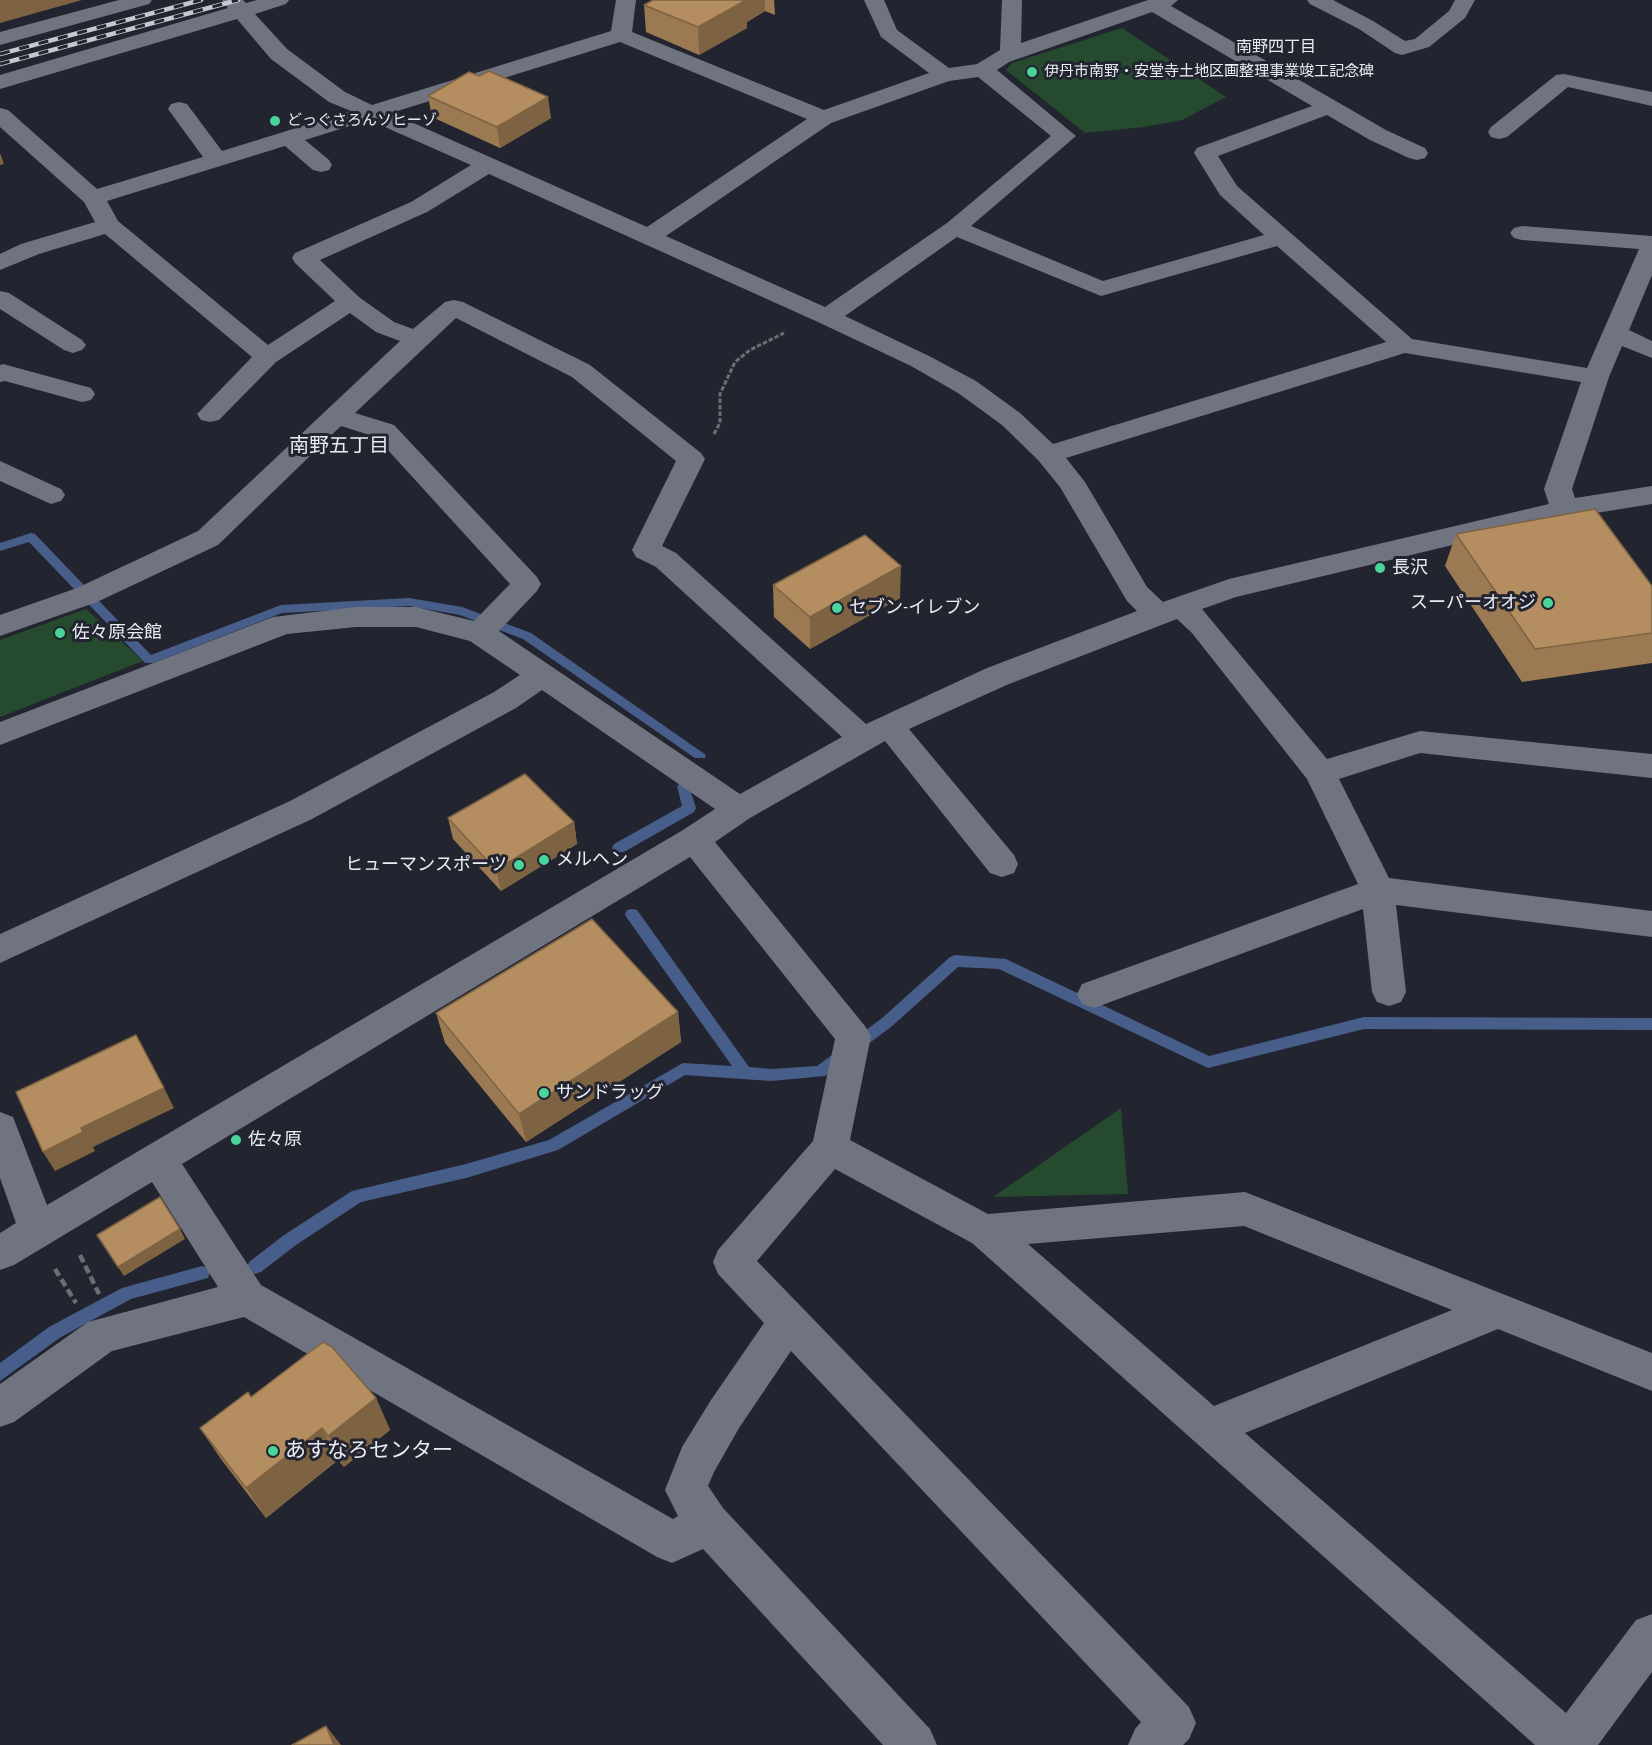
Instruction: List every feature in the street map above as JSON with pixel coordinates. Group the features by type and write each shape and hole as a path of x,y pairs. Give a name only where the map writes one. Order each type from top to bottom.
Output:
{"street":[{"path":"0,39 142,0"},
{"path":"0,82 236,5 279,0"},
{"path":"621,35 626,0"},
{"path":"874,0 888,33 945,75"},
{"path":"1010,54 1012,0"},
{"path":"1317,0 1366,25 1402,49 1422,43 1458,14 1465,0"},
{"path":"648,237 823,118 945,75 984,70 1001,57 1161,3 1378,135 1417,153"},
{"path":"236,5 279,54 337,97 920,361 967,387 1011,419 1048,454 1071,482 1137,594 1202,626 1320,773 1378,890 1389,992"},
{"path":"93,198 621,35 823,118"},
{"path":"824,316 955,228 1065,136 984,70"},
{"path":"1499,132 1564,80 1652,99"},
{"path":"1331,106 1205,153 1228,190 1404,345"},
{"path":"178,109 217,160"},
{"path":"0,115 93,198 109,225 267,357"},
{"path":"290,138 321,165"},
{"path":"417,339 385,327 350,302 304,258 419,207 489,164"},
{"path":"0,263 30,249 109,225"},
{"path":"955,228 1101,289 1282,237"},
{"path":"1522,233 1652,245 1627,321 1596,377 1558,489 1565,509"},
{"path":"0,298 73,345"},
{"path":"210,414 267,357 350,302"},
{"path":"0,626 87,595 208,538 454,306 581,371 691,459 646,550 666,560 875,732 1002,864"},
{"path":"1627,321 1652,350"},
{"path":"1048,454 1404,345 1596,377"},
{"path":"0,374 3,372 82,394"},
{"path":"338,416 384,431 527,584 480,633"},
{"path":"0,470 51,495"},
{"path":"0,1253 739,809 875,732 998,676 1229,589 1565,509 1652,495"},
{"path":"0,734 283,624 356,617 416,617 480,633 739,809"},
{"path":"0,949 301,810 505,700 543,674"},
{"path":"1320,773 1420,742 1652,766"},
{"path":"694,838 850,1051 830,1148 732,1262 1173,1724 1150,1745"},
{"path":"1094,994 1378,890 1652,924"},
{"path":"0,1128 38,1230"},
{"path":"830,1148 985,1231 1569,1745 1652,1636"},
{"path":"158,1159 247,1298 672,1542 708,1523"},
{"path":"985,1231 1245,1209 1652,1372"},
{"path":"0,1408 102,1335 247,1298"},
{"path":"1208,1428 1498,1310"},
{"path":"789,1321 725,1414 698,1461 686,1490 708,1523 914,1745"}],"path":[{"path":"691,459 703,456 720,423 720,394 735,362 750,350 824,316"},
{"path":"80,1254 102,1298 95,1302"},
{"path":"53,1265 81,1310"}],"green space":[{"path":"1122,28 1226,97 1182,120 1144,127 1085,133 1006,70 1012,63"},
{"path":"86,609 143,661 0,717 0,640"},
{"path":"1121,1108 1128,1194 993,1197"}],"building":[{"path":"653,0 746,0 698,27 644,5"},
{"path":"489,71 548,97 497,127 428,96 469,72 479,76"},
{"name":"スーパーオオジ","path":"1595,509 1652,586 1652,633 1535,649 1456,534"},
{"path":"865,535 901,566 810,617 773,585"},
{"path":"525,774 574,822 496,870 448,818"},
{"name":"サンドラッグ","path":"592,919 678,1012 519,1114 436,1013"},
{"path":"136,1035 164,1088 81,1128 83,1132 43,1152 16,1092"},
{"path":"160,1197 180,1229 118,1267 97,1235"},
{"path":"323,1342 332,1347 376,1398 328,1436 322,1428 246,1488 200,1428 248,1392 251,1397"},
{"path":"326,1726 334,1745 292,1745"}],"waterway":[{"path":"0,547 31,537 149,660 281,609 409,602 462,611 527,636 700,755"},
{"path":"619,848 689,808 683,786"},
{"path":"632,914 745,1073"},
{"path":"255,1267 290,1240 357,1196 466,1171 553,1145 683,1069 771,1075 820,1072 886,1023 955,961 1001,963 1208,1062 1364,1023 1652,1024"},
{"path":"0,1373 55,1332 128,1293 202,1273"}],"railway":[{"path":"0,54 201,0"},
{"path":"0,64 238,0"}],"place":[{"name":"伊丹市南野・安堂寺土地区画整理事業竣工記念碑","path":"1032,72"},
{"name":"どっぐさろんソヒーゾ","path":"275,121"},
{"name":"長沢","path":"1380,568"},
{"name":"スーパーオオジ","path":"1548,603"},
{"name":"セブン-イレブン","path":"837,608"},
{"name":"佐々原会館","path":"60,633"},
{"name":"メルヘン","path":"544,860"},
{"name":"ヒューマンスポーツ","path":"519,865"},
{"name":"サンドラッグ","path":"544,1093"},
{"name":"佐々原","path":"236,1140"},
{"name":"あすなろセンター","path":"273,1451"}],"district":[{"name":"南野四丁目","path":"1276,47"},
{"name":"南野五丁目","path":"339,446"}]}
